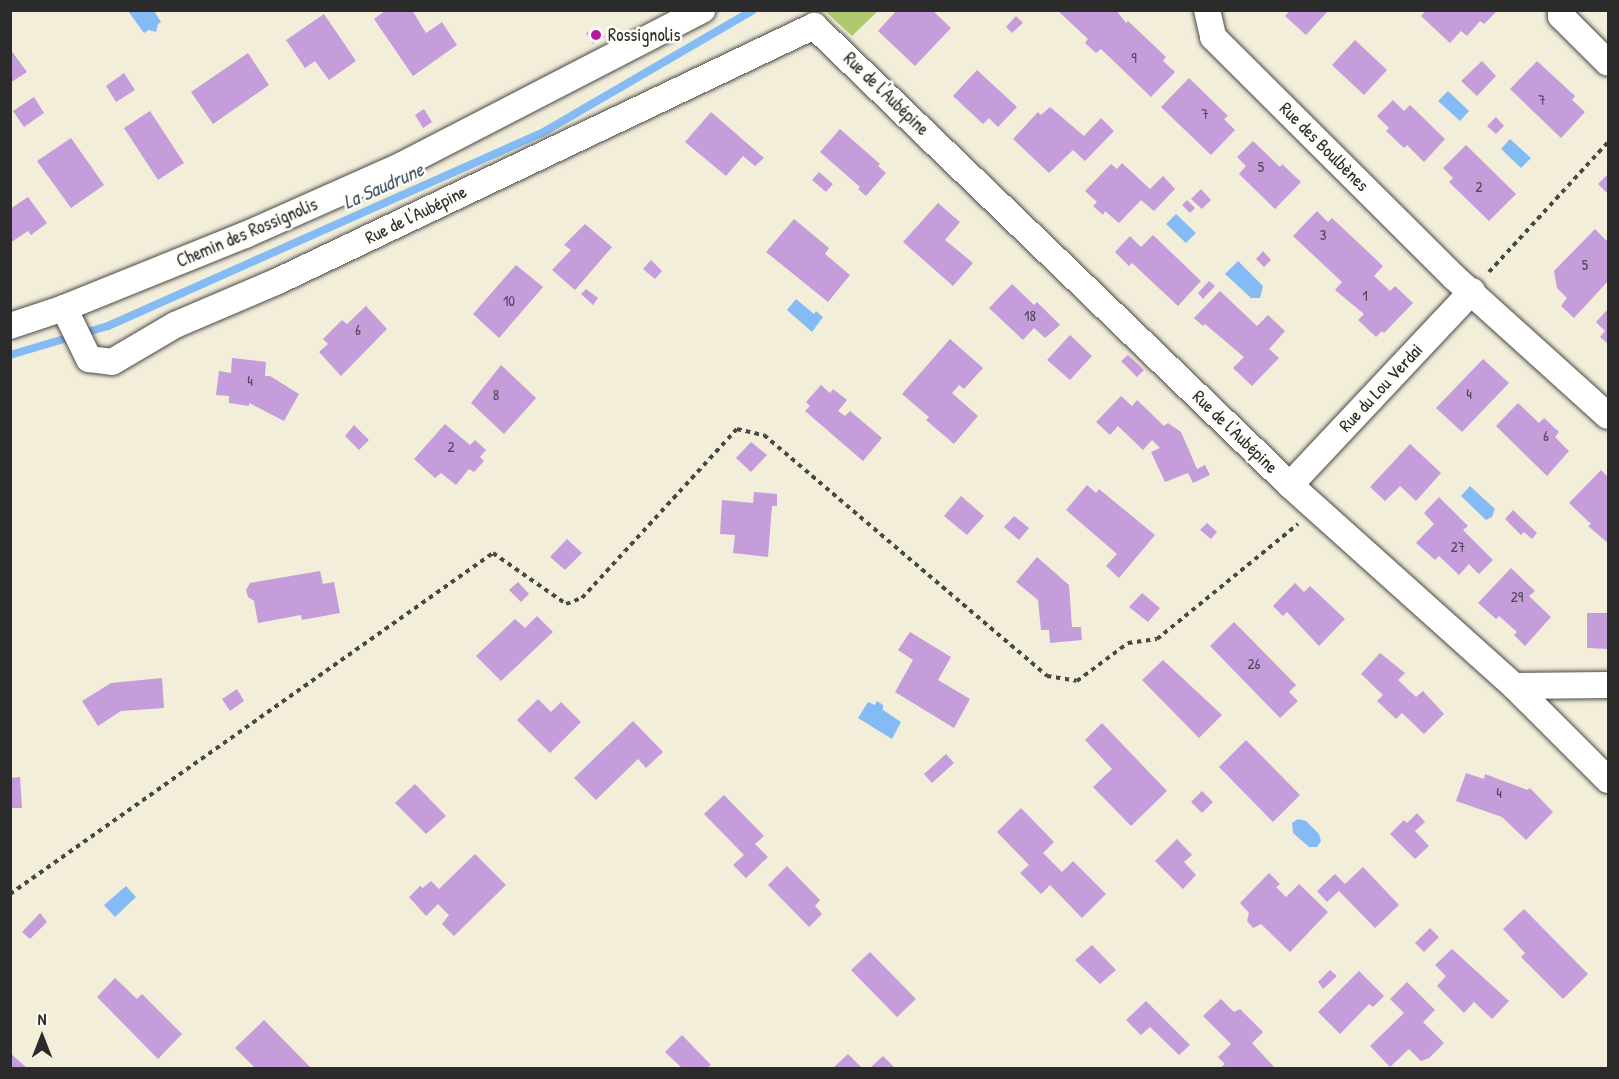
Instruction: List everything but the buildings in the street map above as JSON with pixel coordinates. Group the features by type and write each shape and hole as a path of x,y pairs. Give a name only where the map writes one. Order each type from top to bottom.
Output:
{"street":[{"name":"Rue des Boulbènes","path":"1207,10 1206,16 1214,37 1463,284"},
{"path":"1561,10 1561,16 1608,63"},
{"name":"Chemin des Rossignolis","path":"10,326 64,308 245,235 402,165 699,11"},
{"name":"Rue de l'Aubépine","path":"64,308 89,359 112,362 175,326 278,281 814,26 1313,507 1514,686 1608,780"},
{"path":"1463,284 1608,416"},
{"name":"Rue du Lou Verdai","path":"1290,485 1463,284"},
{"path":"1514,686 1608,685"}],"path":[{"path":"1463,284 1608,142"},
{"path":"10,894 493,553 566,604 582,598 737,429 764,435 1047,676 1077,681 1128,643 1157,639 1295,528 1313,507"}],"green space":[{"path":"825,11 878,11 852,36"}],"water":[{"path":"128,11 154,11 161,22 156,32 149,30 144,33"},
{"path":"1448,91 1469,111 1460,121 1438,101"},
{"path":"1510,139 1531,158 1521,168 1501,149"},
{"path":"1176,214 1196,233 1186,243 1166,224"},
{"path":"1238,261 1263,286 1260,298 1251,298 1225,274"},
{"path":"796,299 814,314 816,311 823,317 812,332 787,310"},
{"path":"1470,486 1495,509 1492,517 1486,520 1461,496"},
{"path":"877,701 883,705 883,710 901,722 892,739 858,718 868,702 875,705"},
{"path":"1298,819 1306,821 1319,834 1321,841 1317,847 1309,847 1293,833 1292,823"},
{"path":"126,886 136,897 115,917 104,905"}],"waterway":[{"name":"La Saudrune","path":"10,355 108,326 542,133 753,10"}],"place":[{"name":"Rossignolis","path":"596,35"}]}
